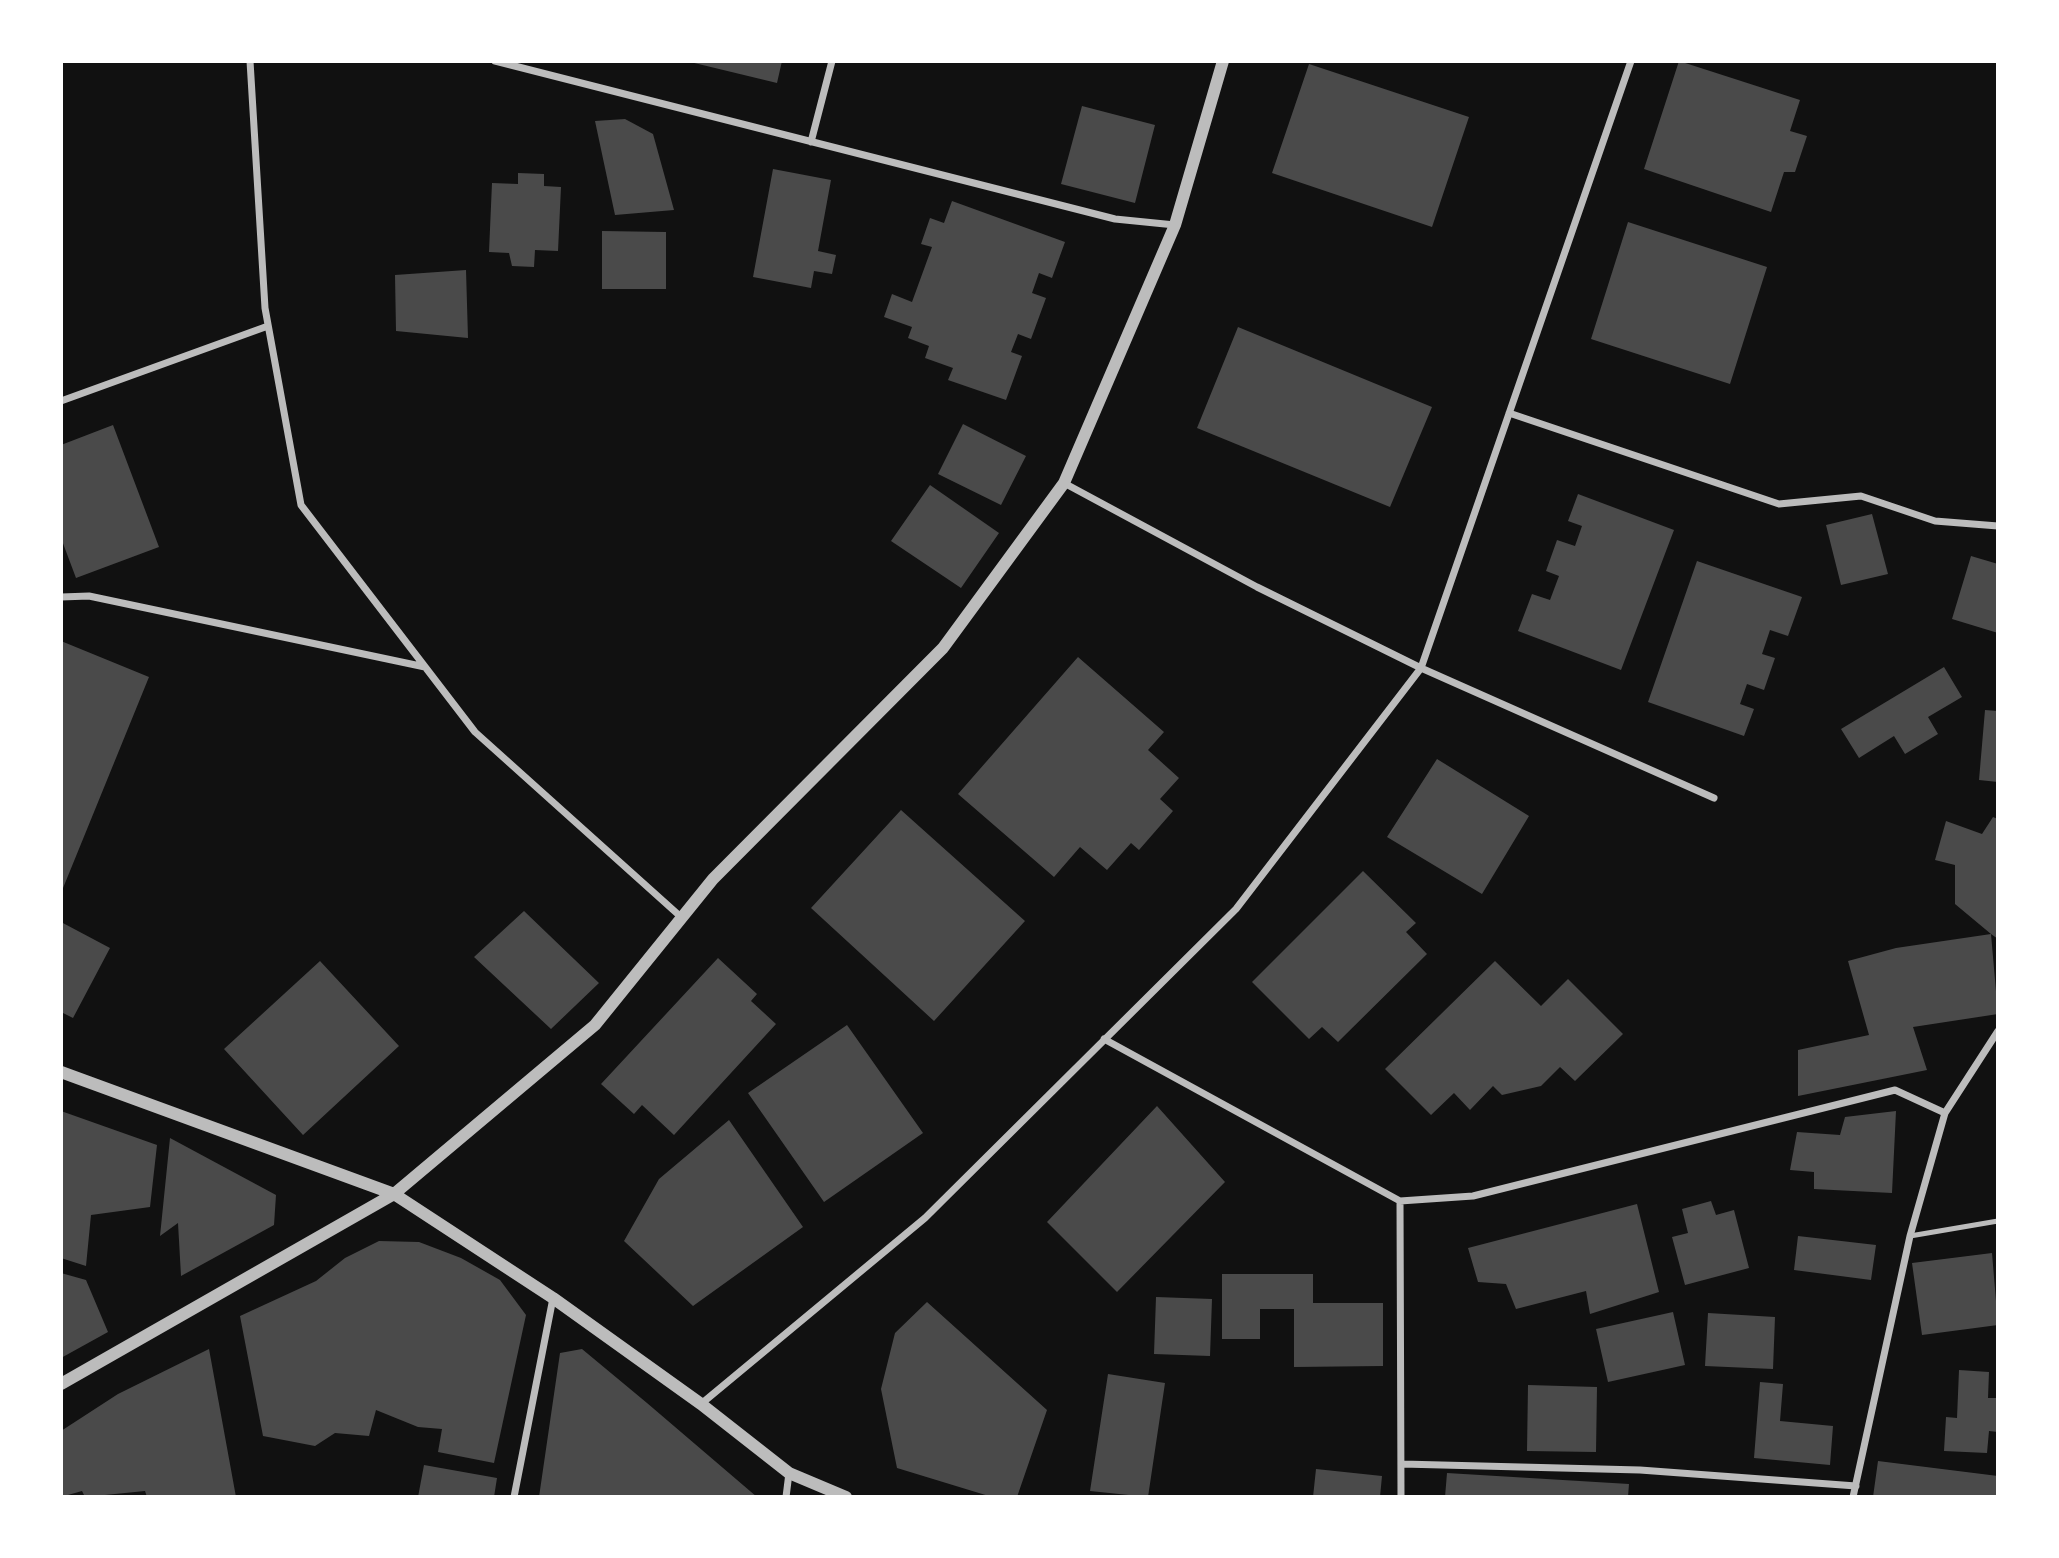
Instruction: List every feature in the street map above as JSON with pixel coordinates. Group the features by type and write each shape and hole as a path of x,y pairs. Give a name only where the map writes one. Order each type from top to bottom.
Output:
{"street":[{"path":"250,61 268,326 301,505 475,732 681,917"},
{"path":"495,61 1115,219 1175,225"},
{"path":"811,142 832,61"},
{"path":"61,1384 394,1194 595,1025 713,879 943,648 1064,483 1175,225 1223,61"},
{"path":"701,1404 925,1218 1236,909 1421,668 1630,61"},
{"path":"61,401 268,326"},
{"path":"1509,413 1779,504 1861,496 1936,521 1998,526"},
{"path":"1064,483 1257,587 1421,668 1714,798"},
{"path":"61,597 89,596 425,667"},
{"path":"1853,1497 1910,1236 1945,1113 1998,1031"},
{"path":"1104,1040 1400,1200 1472,1196 1895,1090 1945,1113"},
{"path":"61,1072 394,1194 552,1298 701,1404 789,1473 846,1497"},
{"path":"1400,1200 1401,1497"},
{"path":"514,1497 552,1298"},
{"path":"1402,1464 1640,1470 1856,1486"},
{"path":"786,1497 789,1473"}],"lane":[{"path":"1910,1236 1998,1221"}],"building":[{"path":"686,61 782,61 777,83"},
{"path":"1679,61 1800,100 1790,131 1807,136 1795,172 1784,172 1771,212 1644,169"},
{"path":"1309,64 1469,117 1432,227 1272,173"},
{"path":"1082,106 1155,125 1135,203 1061,184"},
{"path":"625,119 653,134 674,210 615,215 595,121"},
{"path":"773,169 831,180 818,251 836,255 832,274 814,271 811,288 753,277"},
{"path":"518,173 544,174 544,186 561,187 558,251 535,250 534,267 512,266 509,253 489,252 492,183 518,184"},
{"path":"952,201 1065,242 1052,278 1039,273 1032,293 1046,298 1031,339 1018,334 1011,352 1022,356 1006,400 948,380 953,368 925,358 929,346 908,338 912,327 884,317 892,294 912,302 932,247 921,244 930,218 944,223"},
{"path":"1628,222 1767,267 1730,384 1591,339"},
{"path":"602,231 666,232 666,289 602,289"},
{"path":"466,270 468,338 396,331 395,275"},
{"path":"1238,327 1432,407 1390,507 1197,428"},
{"path":"963,424 1026,456 1001,505 938,474"},
{"path":"113,425 159,547 76,578 61,538 61,445"},
{"path":"930,485 999,533 961,588 891,541"},
{"path":"1578,494 1674,530 1621,670 1518,631 1532,594 1550,600 1559,576 1546,571 1557,540 1575,546 1582,526 1568,521"},
{"path":"1872,514 1888,574 1841,585 1826,525"},
{"path":"1971,556 1998,564 1998,633 1952,619"},
{"path":"1697,561 1802,597 1788,636 1770,630 1762,654 1775,658 1764,690 1747,684 1740,704 1754,709 1744,736 1648,702"},
{"path":"61,641 149,677 61,893"},
{"path":"1078,657 1164,732 1148,750 1179,778 1160,799 1173,811 1139,850 1131,843 1107,870 1080,847 1054,877 958,794"},
{"path":"1944,667 1962,697 1928,717 1938,734 1905,754 1894,736 1859,758 1841,729"},
{"path":"1985,710 1998,711 1998,782 1979,780"},
{"path":"1437,759 1529,816 1482,894 1387,837"},
{"path":"901,810 1025,921 934,1021 811,908"},
{"path":"1993,817 1998,819 1998,939 1955,904 1955,865 1935,860 1946,821 1982,834"},
{"path":"1363,871 1416,923 1406,932 1427,954 1338,1042 1322,1027 1309,1039 1252,982"},
{"path":"524,911 599,983 551,1029 474,957"},
{"path":"61,922 110,948 73,1018 61,1012"},
{"path":"1991,934 1998,1014 1913,1027 1927,1070 1798,1096 1798,1050 1869,1035 1848,961 1896,948"},
{"path":"718,958 757,994 751,1001 776,1024 674,1135 642,1105 634,1114 601,1084"},
{"path":"320,961 399,1046 303,1135 224,1049"},
{"path":"1495,961 1541,1006 1568,979 1623,1034 1575,1081 1560,1067 1541,1086 1502,1095 1493,1086 1470,1110 1454,1093 1431,1115 1385,1069"},
{"path":"847,1025 923,1133 824,1202 748,1093"},
{"path":"1157,1106 1225,1182 1117,1292 1047,1222"},
{"path":"61,1111 157,1145 150,1207 91,1215 86,1266 61,1258"},
{"path":"1896,1111 1892,1193 1814,1189 1814,1172 1790,1170 1797,1132 1840,1135 1845,1117"},
{"path":"729,1120 803,1227 693,1306 624,1241 659,1179"},
{"path":"170,1138 276,1195 274,1225 181,1276 178,1223 160,1236"},
{"path":"1711,1201 1716,1215 1734,1210 1749,1268 1685,1285 1672,1237 1688,1233 1682,1209"},
{"path":"1637,1204 1659,1292 1590,1314 1586,1291 1516,1309 1506,1284 1478,1282 1468,1248"},
{"path":"1798,1236 1876,1245 1871,1280 1794,1270"},
{"path":"379,1241 419,1242 461,1258 500,1280 526,1315 494,1463 438,1452 442,1429 418,1427 376,1410 369,1436 335,1433 315,1446 263,1436 240,1316 316,1281 345,1258"},
{"path":"1992,1253 1998,1325 1922,1335 1912,1263"},
{"path":"61,1273 86,1280 108,1332 61,1358"},
{"path":"1222,1274 1313,1274 1313,1303 1383,1303 1383,1366 1294,1367 1294,1309 1260,1309 1260,1339 1222,1339"},
{"path":"1156,1297 1212,1299 1210,1356 1154,1354"},
{"path":"927,1302 1047,1410 1017,1497 992,1497 897,1468 881,1389 895,1333"},
{"path":"1673,1312 1685,1365 1608,1382 1596,1329"},
{"path":"1708,1313 1775,1317 1773,1369 1705,1366"},
{"path":"209,1349 236,1497 147,1497 145,1491 85,1497 82,1491 61,1497 61,1431 118,1394"},
{"path":"582,1349 757,1497 539,1497 560,1353"},
{"path":"1959,1370 1989,1372 1988,1398 1998,1398 1998,1432 1989,1431 1987,1453 1944,1451 1946,1417 1957,1418"},
{"path":"1108,1374 1165,1383 1148,1497 1090,1491"},
{"path":"1760,1382 1783,1384 1780,1421 1833,1426 1830,1465 1754,1458"},
{"path":"1528,1385 1597,1387 1596,1452 1527,1451"},
{"path":"1878,1461 1998,1476 1998,1497 1873,1497"},
{"path":"424,1465 497,1478 494,1497 418,1497"},
{"path":"1316,1469 1382,1476 1380,1497 1313,1497"},
{"path":"1447,1473 1629,1484 1628,1497 1445,1497"}]}
